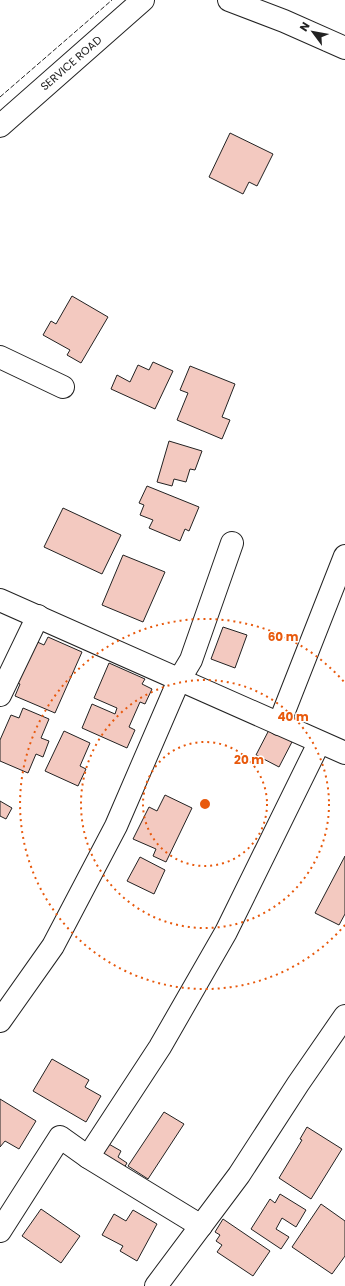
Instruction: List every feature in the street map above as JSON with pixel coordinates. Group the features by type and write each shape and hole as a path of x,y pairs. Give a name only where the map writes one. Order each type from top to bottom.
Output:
{"street":[{"name":"SERVICE ROAD","path":"0,126 143,0"},
{"path":"229,0 284,21 345,48"},
{"path":"0,357 63,387"},
{"path":"0,1021 57,939 116,826 179,680 191,660 232,543"},
{"path":"279,724 345,556"},
{"path":"0,600 345,753"},
{"path":"0,695 38,616"},
{"path":"88,1157 160,1048 226,932 320,743"},
{"path":"156,1286 239,1175 298,1084 345,1016"},
{"path":"0,1231 60,1137 88,1157 201,1226"}],"building":[{"path":"230,133 273,154 257,186 249,182 243,194 209,177"},
{"path":"72,296 108,317 81,363 67,355 70,350 43,335 51,321 56,324"},
{"path":"153,362 173,371 155,409 111,389 117,375 130,382 138,365 149,370"},
{"path":"190,366 235,384 222,417 230,420 222,439 177,420 188,393 180,390"},
{"path":"169,441 202,451 195,470 190,469 186,482 174,479 172,486 157,482"},
{"path":"147,486 199,507 189,531 185,529 180,541 149,528 153,520 140,515 144,505 139,503"},
{"path":"63,508 121,535 102,574 44,547"},
{"path":"123,555 165,572 143,622 102,605"},
{"path":"223,627 247,635 235,668 211,659"},
{"path":"48,637 82,652 55,713 15,696 20,684 15,682 33,640 44,645"},
{"path":"109,663 145,679 142,684 152,689 145,704 140,702 129,727 135,730 127,748 82,728 92,704 115,714 117,708 94,698"},
{"path":"23,708 49,719 41,738 49,741 43,757 36,754 28,773 0,761 0,740 11,715 19,718"},
{"path":"270,728 293,740 279,767 256,755"},
{"path":"64,731 90,743 80,766 86,769 78,786 45,771"},
{"path":"165,795 192,808 166,862 153,856 156,849 133,839 149,807 157,811"},
{"path":"0,801 12,808 6,819 0,816"},
{"path":"345,856 345,914 339,925 315,913"},
{"path":"140,857 165,870 154,894 127,881"},
{"path":"52,1059 89,1080 85,1087 101,1096 86,1122 33,1091"},
{"path":"0,1099 36,1121 19,1149 5,1141 0,1147"},
{"path":"164,1112 184,1124 148,1179 128,1166"},
{"path":"307,1127 342,1149 311,1199 279,1178 302,1140 300,1139"},
{"path":"100,1139 121,1151 118,1157 127,1163 124,1168 94,1150"},
{"path":"280,1194 306,1210 296,1227 282,1218 276,1229 289,1237 281,1249 251,1229 270,1199 275,1203"},
{"path":"321,1204 345,1221 345,1256 332,1274 292,1247"},
{"path":"41,1209 80,1236 61,1263 22,1236"},
{"path":"133,1210 157,1224 137,1261 120,1251 123,1246 102,1235 114,1214 126,1221"},
{"path":"223,1219 270,1251 253,1276 217,1252 222,1245 216,1241 220,1235 215,1232"}],"fence":[{"path":"0,97 112,0"}]}
